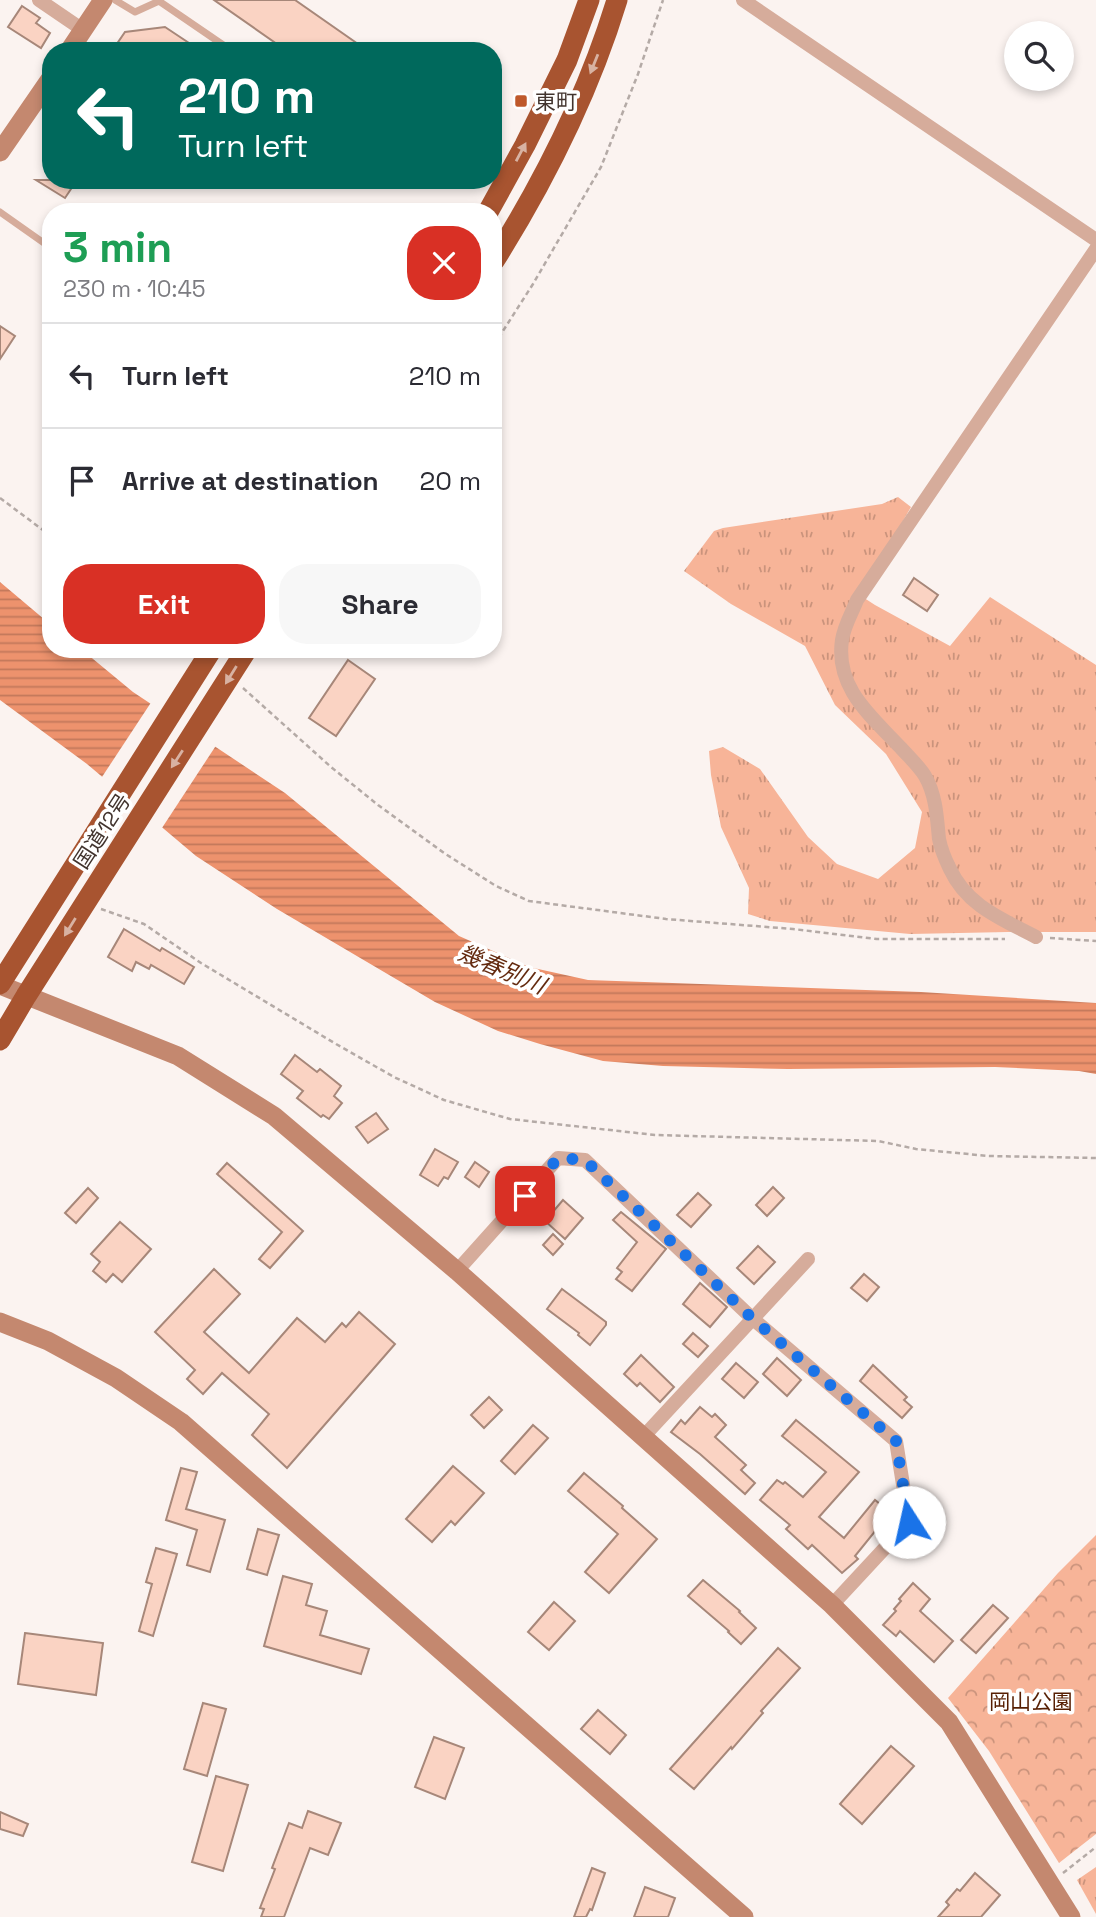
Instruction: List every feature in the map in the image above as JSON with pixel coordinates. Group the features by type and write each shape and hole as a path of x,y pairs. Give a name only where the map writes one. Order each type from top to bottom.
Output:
{"highway":[{"path":"502,187 567,60 589,0"},
{"path":"502,248 576,110 617,0"},
{"name":"国道12号","path":"0,984 206,658"},
{"name":"国道12号","path":"0,1040 241,658"}],"street":[{"path":"38,0 83,30"},
{"path":"75,42 103,0"},
{"path":"743,0 1096,240"},
{"path":"0,152 42,91"},
{"path":"1036,937 976,904 958,883 942,850 935,802 927,779 854,696 844,671 842,640 857,600 1096,249"},
{"path":"0,984 178,1056 274,1116 457,1271 832,1605 949,1722 1071,1917"},
{"path":"457,1271 558,1158 585,1160 753,1319 896,1441 909,1522 832,1605"},
{"path":"643,1436 808,1259"},
{"path":"0,1322 48,1341 104,1372 181,1422 744,1917"}],"lane":[{"path":"115,0 135,12 159,1 219,42"},
{"path":"0,212 42,242"}],"path":[{"path":"502,332 601,167 638,74 663,0"},
{"path":"0,498 42,529"},
{"path":"229,677 321,759 378,805 454,860 496,886 529,901 666,919 877,939 997,940 1036,937 1096,941"},
{"path":"86,902 144,924 201,963 394,1077 444,1100 510,1119 655,1135 878,1141 916,1149 988,1156 1096,1158"},
{"path":"1051,1883 1096,1847"}],"green space":[{"path":"898,497 911,507 882,557 855,592 950,646 990,597 1096,665 1096,932 910,934 770,921 748,914 749,888 721,827 709,751 723,747 760,769 808,837 837,864 878,879 915,848 922,812 886,754 835,705 805,646 731,604 684,571 714,531 882,504"},
{"name":"岡山公園","path":"1096,1535 1096,1834 1059,1863 989,1751 948,1698 1058,1573"},
{"path":"1096,1867 1096,1914 1077,1880"}],"water":[{"name":"幾春別川","path":"0,582 42,617 42,658 92,658 133,692 285,793 459,936 529,967 588,980 921,992 1096,1003 1096,1074 995,1067 788,1069 663,1066 603,1061 498,1031 435,1002 277,909 196,856 87,764 0,700"}],"pier":[{"path":"152,701 217,744 160,831 100,780"}],"building":[{"path":"214,0 295,0 355,42 274,42"},
{"path":"22,6 40,18 36,23 50,33 42,42 41,48 8,27"},
{"path":"165,27 188,42 118,42 125,32"},
{"path":"50,189 71,189 65,198"},
{"path":"0,326 15,336 0,359"},
{"path":"914,578 938,595 927,611 903,595"},
{"path":"348,660 375,679 336,736 309,718"},
{"path":"124,929 160,951 162,948 194,967 184,984 151,965 149,969 136,962 132,971 108,957"},
{"path":"295,1055 317,1072 320,1069 341,1086 334,1096 342,1103 329,1119 323,1115 321,1117 297,1098 303,1091 281,1074"},
{"path":"376,1113 388,1129 368,1143 356,1127"},
{"path":"435,1149 458,1162 448,1179 444,1177 438,1186 420,1175"},
{"path":"475,1162 489,1172 479,1187 465,1177"},
{"path":"227,1163 303,1231 270,1268 259,1259 282,1232 217,1174"},
{"path":"773,1187 784,1198 767,1216 756,1205"},
{"path":"88,1188 98,1198 76,1223 65,1213"},
{"path":"698,1193 711,1205 691,1227 677,1215"},
{"path":"563,1200 583,1218 565,1239 545,1221"},
{"path":"621,1212 666,1249 632,1291 616,1279 622,1272 617,1268 637,1242 613,1220"},
{"path":"120,1222 151,1249 122,1282 113,1274 106,1282 93,1271 100,1262 91,1254"},
{"path":"553,1234 563,1244 553,1255 543,1245"},
{"path":"758,1246 775,1262 754,1284 737,1268"},
{"path":"214,1269 240,1294 204,1332 249,1373 297,1318 325,1342 342,1323 346,1327 359,1312 395,1344 287,1468 252,1435 269,1414 222,1373 203,1394 187,1379 195,1370 155,1332"},
{"path":"864,1274 879,1287 867,1301 851,1288"},
{"path":"700,1283 727,1307 710,1327 683,1304"},
{"path":"562,1289 606,1322 590,1345 579,1333 547,1309"},
{"path":"693,1333 708,1346 698,1357 683,1344"},
{"path":"641,1355 674,1387 660,1402 640,1383 637,1386 624,1374"},
{"path":"777,1358 801,1380 787,1396 763,1374"},
{"path":"736,1363 758,1382 744,1398 722,1379"},
{"path":"873,1365 907,1397 904,1400 912,1407 902,1418 860,1381"},
{"path":"489,1397 502,1410 484,1428 471,1415"},
{"path":"700,1407 712,1417 715,1414 726,1425 715,1437 746,1465 741,1470 755,1483 745,1494 671,1432 681,1420 685,1424"},
{"path":"796,1420 859,1472 819,1517 844,1538 875,1500 896,1517 881,1535 876,1530 855,1556 858,1559 842,1573 812,1545 808,1549 786,1529 790,1525 760,1500 777,1480 783,1484 785,1482 803,1497 826,1472 782,1436"},
{"path":"533,1425 548,1438 515,1474 501,1461"},
{"path":"453,1466 484,1493 455,1525 451,1521 432,1542 406,1519"},
{"path":"181,1468 197,1472 186,1509 225,1520 210,1572 187,1565 197,1530 166,1520"},
{"path":"584,1473 657,1539 609,1593 585,1572 618,1534 568,1491"},
{"path":"258,1529 279,1535 267,1575 247,1569"},
{"path":"156,1548 177,1554 153,1636 139,1631 152,1584 146,1582"},
{"path":"283,1576 312,1584 306,1605 327,1611 320,1635 369,1649 361,1674 264,1646"},
{"path":"703,1580 756,1628 741,1644 688,1596"},
{"path":"913,1583 930,1599 920,1611 953,1641 934,1662 900,1631 896,1636 883,1625 896,1611 894,1609 901,1601 899,1599"},
{"path":"554,1602 575,1621 549,1650 528,1632"},
{"path":"993,1605 1008,1618 976,1653 961,1640"},
{"path":"25,1633 103,1643 96,1695 18,1684"},
{"path":"778,1648 800,1668 761,1711 763,1713 732,1749 731,1747 694,1789 670,1769"},
{"path":"203,1703 226,1709 207,1776 184,1769"},
{"path":"598,1710 626,1735 610,1754 581,1729"},
{"path":"434,1737 464,1748 445,1799 415,1787"},
{"path":"891,1746 914,1766 862,1824 840,1804"},
{"path":"216,1776 248,1785 223,1871 192,1862"},
{"path":"308,1811 341,1823 328,1855 310,1848 284,1917 261,1917 264,1909 260,1908 289,1823 302,1828"},
{"path":"0,1812 28,1824 23,1836 0,1829"},
{"path":"592,1868 605,1873 592,1910 590,1909 586,1917 574,1917"},
{"path":"975,1873 1000,1895 981,1917 938,1917 949,1905 946,1902 957,1889 960,1891"},
{"path":"645,1887 675,1898 668,1917 634,1917"}],"place":[{"name":"東町","path":"521,101"}],"route":[{"path":"525,1196 558,1158 585,1160 753,1319 896,1441 909,1522"}]}
